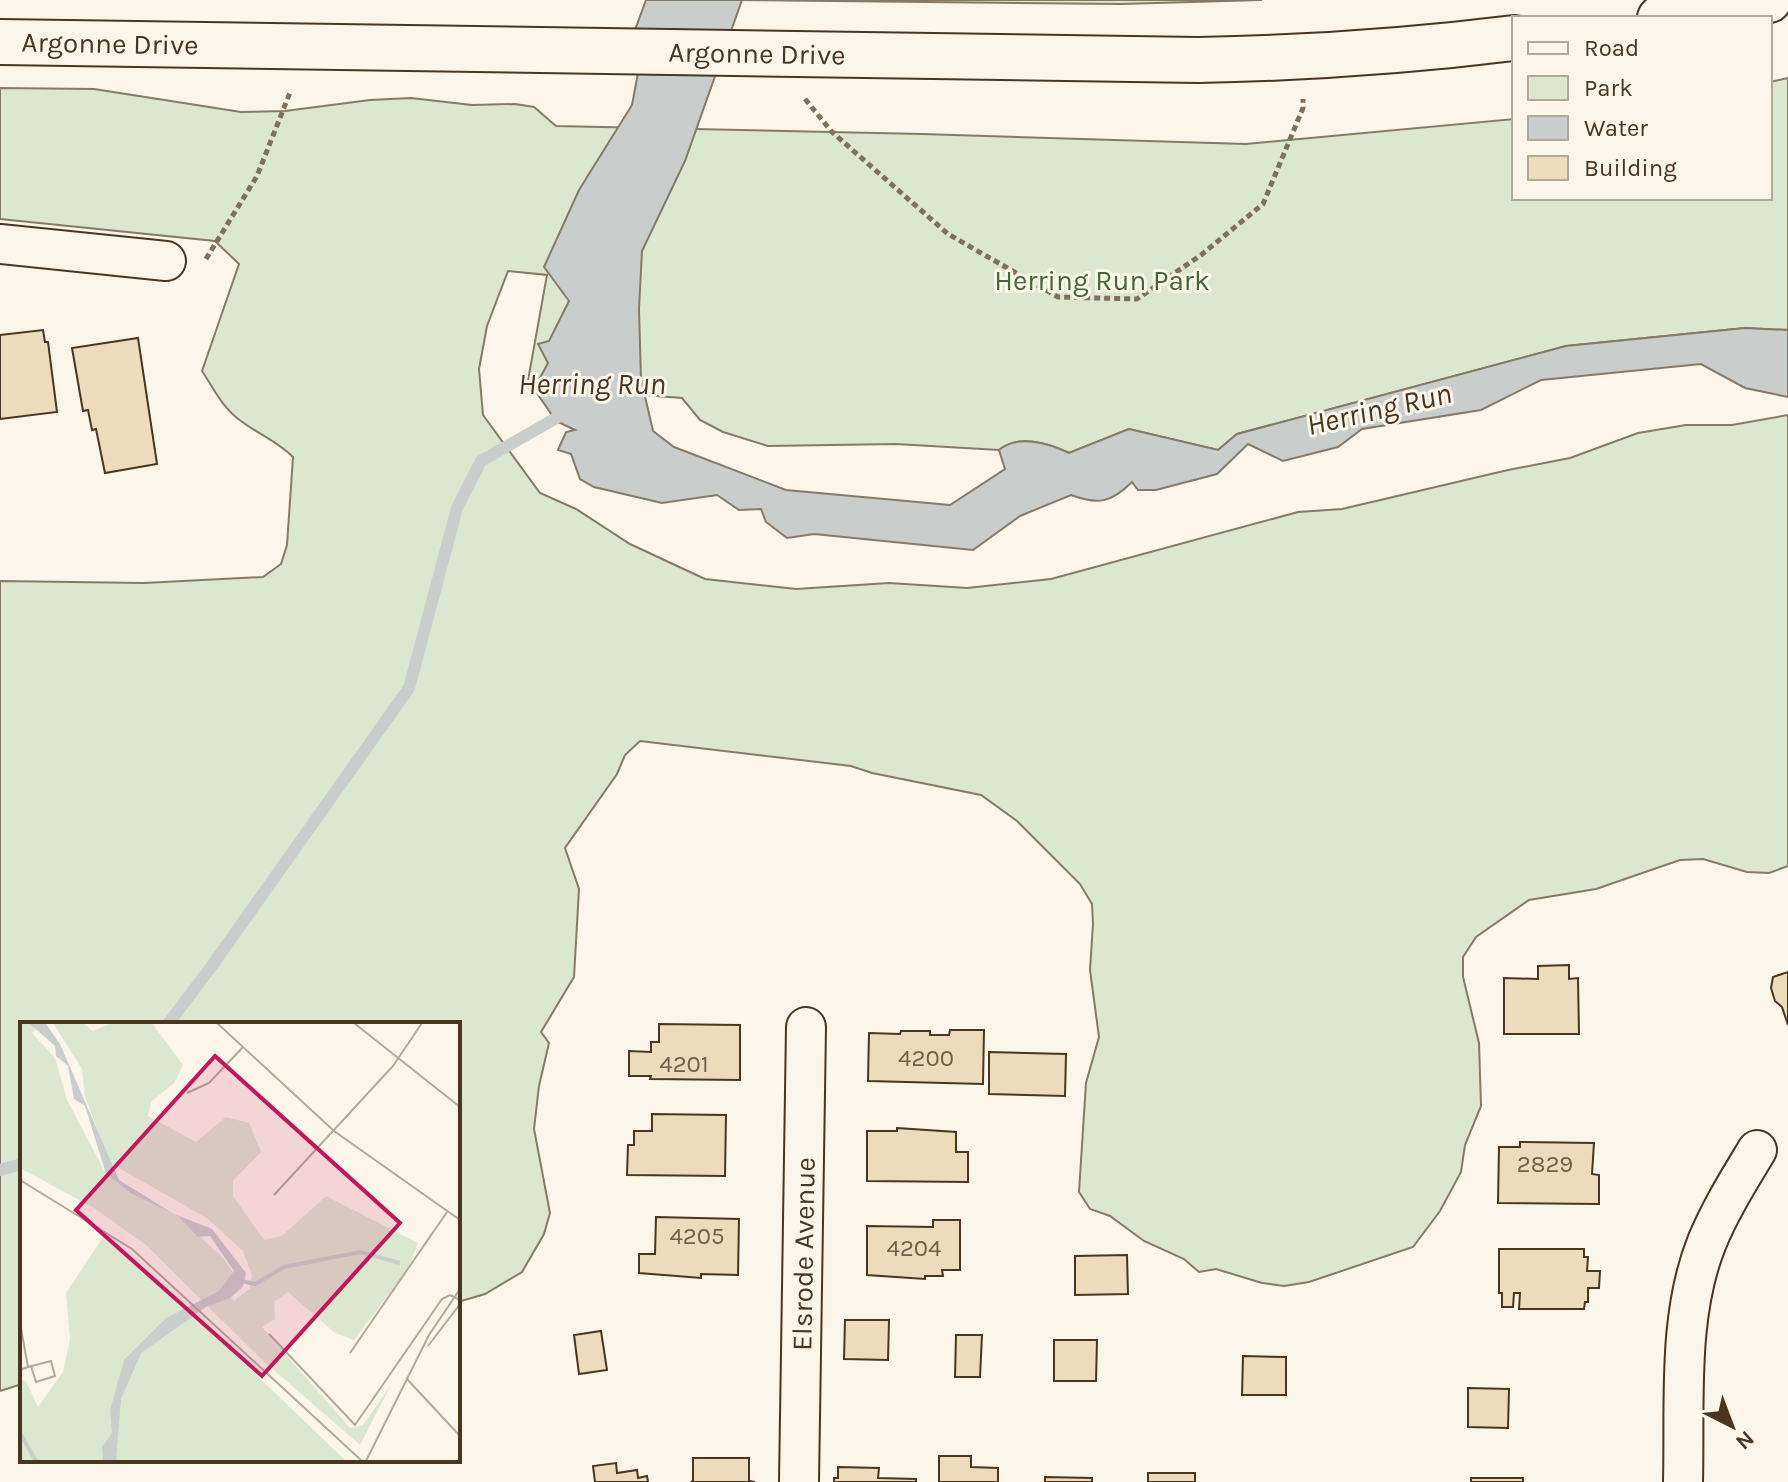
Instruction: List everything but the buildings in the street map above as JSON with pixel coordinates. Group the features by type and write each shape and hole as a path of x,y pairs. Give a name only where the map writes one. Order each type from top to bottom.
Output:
{"main road":[{"path":"1672,16 1769,0"},
{"name":"Argonne Drive","path":"0,42 1198,60 1304,58 1405,51 1512,38"}],"street":[{"path":"0,244 166,261"},
{"name":"Elsrode Avenue","path":"799,1482 806,1027"},
{"path":"1683,1482 1689,1311 1705,1245 1724,1204 1757,1150"}],"path":[{"path":"166,261 204,264 257,176 308,46"},
{"path":"800,92 832,132 948,234 1058,297 1137,299 1201,255 1263,204 1303,108 1304,58"}],"green space":[{"path":"741,0 1262,0 1121,4"},
{"name":"Herring Run Park","path":"1788,78 1788,330 1745,328 1566,346 1237,434 1218,450 1129,429 1069,453 1043,443 1024,441 999,450 896,444 768,446 723,432 700,420 682,398 527,386 547,275 508,271 487,326 479,369 483,415 540,493 576,509 630,544 705,579 796,589 889,583 967,588 1051,579 1298,512 1342,509 1570,458 1638,433 1686,425 1732,425 1788,415 1788,866 1769,873 1747,872 1703,859 1680,860 1596,889 1529,900 1476,937 1463,957 1463,977 1479,1043 1481,1106 1465,1145 1461,1172 1440,1211 1413,1247 1309,1282 1284,1286 1262,1283 1216,1269 1199,1272 1184,1259 1144,1241 1110,1216 1090,1209 1079,1192 1086,1083 1099,1037 1090,970 1092,904 1080,884 1017,821 981,795 851,766 640,741 625,755 617,774 565,848 579,889 574,977 541,1032 549,1043 539,1086 534,1129 550,1213 544,1234 522,1272 485,1294 460,1301 460,1022 20,1022 20,1385 0,1391 0,581 144,583 263,577 281,564 287,545 293,457 229,411 202,371 239,264 215,241 0,219 0,88 94,89 241,112 285,111 411,98 472,105 534,107 556,126 1246,144 1512,119 1512,200 1772,200 1772,82"}],"water":[{"name":"Herring Run","path":"646,0 742,0 685,161 642,251 639,309 641,379 653,431 674,447 786,490 950,505 1005,469 999,450 1015,442 1043,443 1069,453 1129,429 1218,450 1237,434 1566,346 1745,328 1788,330 1788,397 1745,388 1701,364 1541,380 1481,410 1362,429 1338,447 1283,461 1248,444 1217,474 1156,490 1138,490 1132,482 1104,500 1071,495 1020,516 973,550 814,534 787,538 766,522 761,509 739,510 717,495 662,503 594,487 580,479 571,454 558,450 566,432 575,430 556,421 534,389 548,363 538,344 549,341 569,301 544,267 579,190 632,105 638,73 631,41"}],"waterway":[{"path":"170,1022 409,688 457,508 481,461 565,413"},
{"path":"0,1170 20,1165"}]}
